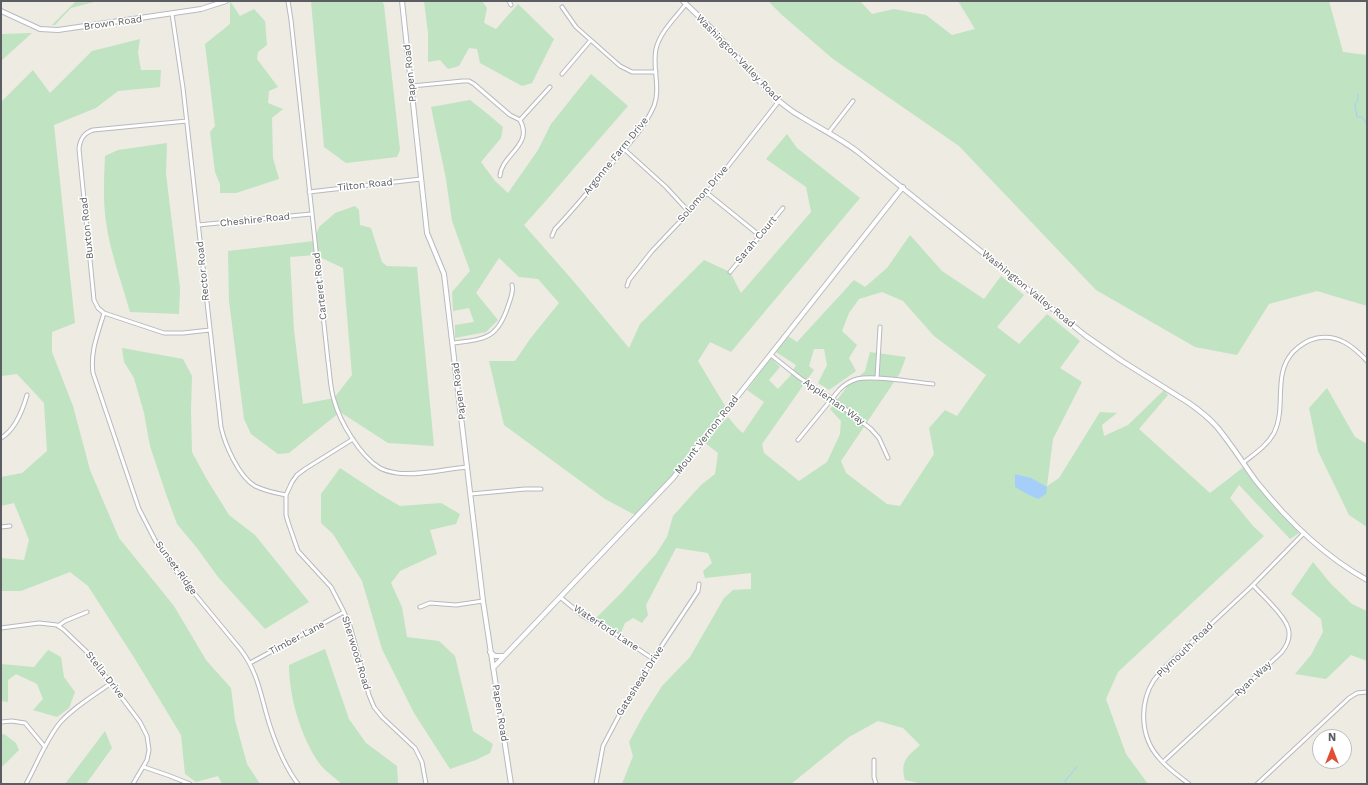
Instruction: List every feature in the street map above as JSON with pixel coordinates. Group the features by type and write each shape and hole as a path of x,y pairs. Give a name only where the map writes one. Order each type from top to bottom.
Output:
{"street":[{"name":"Brown Road","path":"1,11 32,26 51,30 67,30 211,7 226,1"},
{"name":"Carteret Road","path":"288,1 333,398 344,424 353,438 371,461 387,471 399,473 422,473 467,466"},
{"name":"Papen Road","path":"402,1 427,233 443,269 483,601 511,784"},
{"path":"509,1 511,5"},
{"name":"Argonne Farm Drive","path":"552,236 555,229 644,125 654,105 657,89 656,50 660,39 685,2"},
{"name":"Washington Valley Road","path":"685,2 779,101 799,116 851,146 1086,336 1122,362 1178,395 1198,409 1216,426 1266,493 1304,533 1329,555 1367,580"},
{"path":"562,7 576,27 620,66 632,72 656,72"},
{"name":"Rector Road","path":"172,14 187,120 219,418 222,434 240,471 251,484 267,491 286,495"},
{"path":"562,74 590,41"},
{"path":"412,86 469,81 510,115 520,120 524,128 522,140 501,169 500,176"},
{"path":"520,120 550,87"},
{"name":"Solomon Drive","path":"627,286 629,280 652,251 707,193 779,101"},
{"path":"829,132 853,101"},
{"name":"Buxton Road","path":"104,313 98,308 94,300 79,149 81,140 87,133 93,130 187,120"},
{"path":"624,149 666,187 689,212"},
{"name":"Tilton Road","path":"309,192 421,179"},
{"name":"Mount Vernon Road","path":"493,668 673,478 903,187"},
{"path":"707,193 760,235"},
{"name":"Sarah Court","path":"730,272 783,208"},
{"name":"Cheshire Road","path":"198,226 312,214"},
{"path":"453,343 482,339 495,332 504,318 509,306 512,294 512,285"},
{"path":"104,313 164,333 183,334 210,330"},
{"name":"Sunset Ridge","path":"104,313 94,344 92,360 93,373 121,458 143,517 166,558 250,663 257,680 276,744 289,771 298,784"},
{"path":"877,378 880,327"},
{"path":"1243,463 1263,447 1274,433 1278,421 1283,368 1290,355 1301,345 1321,338 1335,338 1346,343 1367,361"},
{"name":"Appleman Way","path":"771,355 800,378 831,398 876,434 882,443 888,458"},
{"path":"798,440 831,398 842,387 856,380 877,378 933,384"},
{"path":"1,438 6,434 23,410 27,394"},
{"path":"286,495 297,475 353,438"},
{"path":"470,494 542,489"},
{"name":"Sherwood Road","path":"286,495 286,515 298,551 331,587 350,626 369,695 374,707 382,717 415,748 422,762 426,784"},
{"path":"1,527 10,526"},
{"name":"Plymouth Road","path":"1189,784 1163,762 1150,745 1144,720 1145,702 1151,685 1166,666 1253,585 1304,533"},
{"name":"Gateshead Drive","path":"596,784 601,752 605,741 628,698 698,591 699,584"},
{"name":"Ryan Way","path":"1163,762 1281,653 1286,646 1289,637 1288,624 1253,585"},
{"name":"Waterford Lane","path":"560,597 583,616 620,636 653,659"},
{"path":"420,607 430,604 461,604 483,601"},
{"path":"1,628 39,624 51,624 58,626 65,621 87,612"},
{"name":"Timber Lane","path":"250,663 344,612"},
{"name":"Stella Drive","path":"58,626 88,653 140,722 147,736 149,750 147,760 133,784"},
{"path":"490,652 495,656 504,656"},
{"path":"26,784 59,724 111,683"},
{"path":"1257,784 1349,698 1357,693 1367,692"},
{"path":"1,722 16,721 25,723 45,747"},
{"path":"874,760 876,784"},
{"path":"144,767 190,784"}],"green space":[{"path":"76,1 98,1 71,8 55,25 52,25"},
{"path":"230,1 240,16 254,9 265,21 267,45 258,52 257,59 278,87 269,91 268,103 283,109 272,118 273,158 279,179 236,193 220,193 220,184 215,172 210,132 215,126 205,44 230,24"},
{"path":"311,1 382,1 384,5 400,150 397,157 346,163 324,147"},
{"path":"424,1 482,1 487,8 484,23 496,29 518,4 554,39 532,83 522,86 480,63 477,49 469,48 459,66 448,69 440,60 428,62 428,33"},
{"path":"768,1 860,1 872,14 894,9 926,15 952,35 975,29 958,1 1329,1 1343,52 1367,55 1367,306 1317,291 1269,304 1237,355 1195,347 1096,290 959,146 833,59"},
{"path":"32,33 1,61 1,34"},
{"path":"140,39 138,53 141,70 161,70 160,87 118,91 96,108 54,125 75,323 52,332 52,352 73,406 90,470 119,538 174,606 206,660 231,688 235,720 247,764 260,784 222,784 218,776 196,782 185,774 181,735 135,659 88,586 70,572 21,591 1,591 1,558 24,560 29,540 14,503 1,506 1,477 22,473 47,451 44,403 17,374 2,376 1,378 1,102 33,70 50,93 92,51"},
{"path":"591,74 628,106 524,225 629,348 640,324 704,260 730,272 741,293 811,212 806,187 766,159 787,134 797,148 860,198 731,352 710,342 698,361 727,409 673,478 637,516 605,499 504,425 489,361 515,361 530,339 559,303 538,279 519,277 499,258 476,293 498,320 486,332 455,338 455,325 474,322 469,308 453,311 452,292 470,271 452,221 446,179 431,107 470,100 503,127 501,138 481,162 495,181 508,193 538,150 551,124"},
{"path":"167,143 166,174 180,288 179,314 130,312 113,256 106,222 104,197 105,156 118,150"},
{"path":"355,206 359,210 360,225 371,228 382,262 387,266 417,267 434,446 388,443 340,412 289,453 278,454 251,434 244,419 229,301 228,251 314,241 319,227 335,213","holes":["315,255 343,268 352,375 334,398 303,404 294,330 290,257"]},
{"path":"910,235 942,271 984,299 1001,276 1024,295 997,327 1019,344 1047,314 1080,341 1060,368 1082,382 1053,439 1047,486 1059,478 1100,412 1117,413 1102,425 1104,436 1128,425 1164,390 1168,395 1139,429 1210,493 1245,466 1299,533 1290,539 1239,485 1230,498 1254,527 1264,536 1118,672 1106,699 1126,754 1148,784 923,784 905,780 903,768 904,764 908,756 920,745 903,728 878,721 849,737 791,784 622,784 633,756 629,742 643,716 662,686 690,657 724,598 733,590 751,589 751,573 705,578 703,571 712,563 708,553 676,548 646,605 648,615 642,623 633,618 625,623 620,635 594,620 622,592 656,554 667,537 673,516 701,485 715,474 718,453 704,442 728,417 743,433 764,402 747,390 771,358 780,367 769,380 778,389 790,376 796,365 776,352 788,336 797,342 854,280 865,287 887,268","holes":["882,292 903,301 934,336 986,375 957,416 945,410 929,428 934,454 900,506 887,504 846,473 841,461 900,373 906,357 870,352 865,371 847,387 830,409 841,421 840,434 827,462 799,481 764,453 762,444 814,370 809,366 814,349 824,349 827,365 818,383 829,390 856,371 849,358 857,345 842,331 849,313 859,299"]},
{"path":"122,348 183,359 192,376 192,452 229,515 255,535 309,602 265,629 218,577 177,524 150,446 144,413 134,378 124,362"},
{"path":"1327,388 1355,437 1367,444 1367,527 1349,515 1318,451 1309,408"},
{"path":"340,468 400,506 441,503 460,514 456,524 430,530 437,554 400,571 391,583 402,607 407,637 439,641 455,656 473,731 493,744 490,753 476,760 450,769 414,713 382,649 362,581 333,534 321,523 321,494"},
{"path":"1313,562 1331,584 1352,604 1367,611 1367,661 1351,655 1326,679 1295,674 1311,655 1323,632 1321,619 1291,594"},
{"path":"325,649 349,719 366,743 397,766 398,783 342,784 321,766 313,753 297,716 291,690 289,665"},
{"path":"48,650 61,657 64,677 75,692 69,708 57,717 33,710 43,699 37,684 16,674 8,680 8,702 1,701 1,664 34,667"},
{"path":"105,731 112,748 86,784 65,784"},
{"path":"4,734 16,743 19,750 1,768 1,735"}],"water":[{"path":"1015,474 1031,478 1047,487 1046,494 1038,499 1015,487"}],"waterway":[{"path":"1358,94 1358,100 1355,104 1357,117 1362,117 1367,125"},
{"path":"1067,784 1065,781 1077,767"}]}
